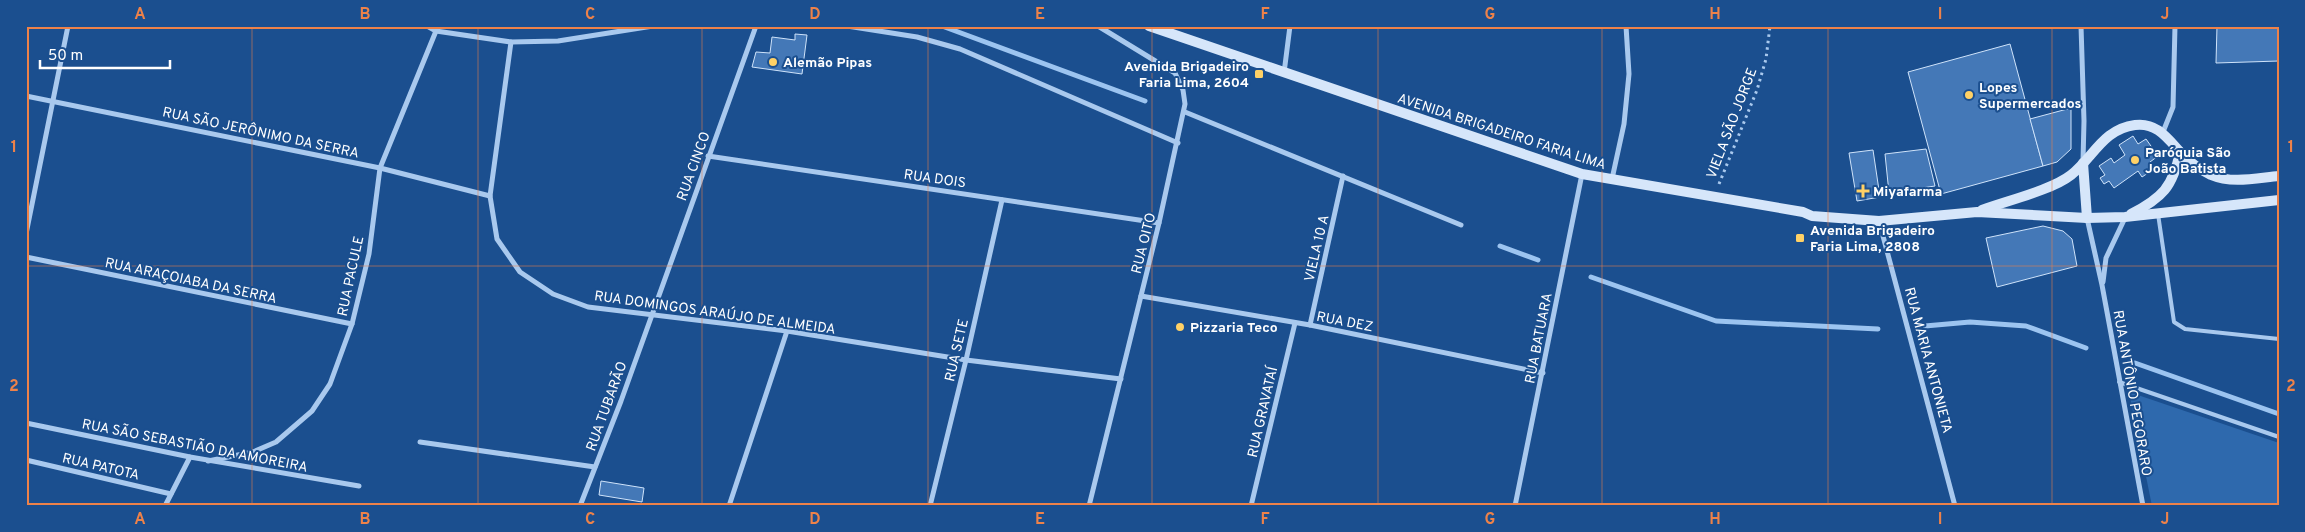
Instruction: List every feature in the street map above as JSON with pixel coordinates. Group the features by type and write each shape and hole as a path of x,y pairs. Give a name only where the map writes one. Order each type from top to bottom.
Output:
{"main road":[{"name":"AVENIDA BRIGADEIRO FARIA LIMA","path":"1149,26 1284,74 1582,174 1802,212 1812,216 1879,221 1977,212 2087,218 2125,217 2279,200"},
{"name":"AVENIDA BRIGADEIRO FARIA LIMA","path":"1977,212 2056,184 2070,176 2099,142 2114,132 2134,125 2148,126 2163,132"},
{"path":"2163,132 2194,166 2212,175 2230,180 2279,176"},
{"path":"2125,217 2162,194 2176,170 2180,152"},
{"path":"2083,163 2087,218"}],"street":[{"path":"26,234 68,26"},
{"path":"427,26 436,30 511,42 558,42 653,26"},
{"name":"RUA CINCO","path":"651,314 756,26"},
{"path":"847,26 917,37 960,49 1178,143"},
{"name":"RUA OITO","path":"1089,506 1142,296 1185,112 1183,90 1176,73 1098,26"},
{"path":"1284,74 1290,26"},
{"path":"1611,180 1624,124 1629,74 1626,26"},
{"path":"2081,26 2084,121 2083,163"},
{"path":"2163,132 2173,107 2175,26"},
{"name":"RUA PACULE","path":"208,461 253,452 276,442 312,412 330,384 352,324 369,254 380,168 436,30"},
{"name":"RUA DOMINGOS ARAÚJO DE ALMEIDA","path":"511,42 490,196 497,239 520,272 553,294 588,307 788,331 966,360 1121,379"},
{"name":"RUA SÃO JERÔNIMO DA SERRA","path":"26,96 380,168 490,196"},
{"path":"1185,112 1461,224"},
{"name":"RUA DOIS","path":"708,156 1159,223"},
{"name":"RUA BATUARA","path":"1516,506 1582,174"},
{"name":"VIELA 10 A","path":"1310,325 1343,176"},
{"name":"RUA SETE","path":"930,506 966,360 1002,200"},
{"name":"RUA ANTÔNIO PEGORARO","path":"2102,285 2106,258 2125,217"},
{"name":"RUA ANTÔNIO PEGORARO","path":"2087,218 2102,285 2143,506"},
{"name":"RUA MARIA ANTONIETA","path":"1879,221 1955,506"},
{"name":"RUA ARAÇOIABA DA SERRA","path":"26,257 352,324"},
{"name":"RUA DEZ","path":"1142,296 1310,325 1543,373"},
{"name":"RUA TUBARÃO","path":"580,506 651,314"},
{"name":"RUA GRAVATAÍ","path":"1251,506 1295,323"},
{"path":"730,506 788,331"},
{"name":"RUA SÃO SEBASTIÃO DA AMOREIRA","path":"26,423 208,461 359,486"},
{"path":"420,442 595,467"},
{"path":"165,506 190,457"},
{"name":"RUA PATOTA","path":"26,460 171,494"}],"lane":[{"path":"2158,214 2174,322 2185,329 2279,339"},
{"path":"2119,382 2279,436"}],"path":[{"name":"VIELA SÃO JORGE","path":"1714,197 1757,90 1766,60 1770,26"}],"shaded area":[{"path":"2129,392 2279,443 2279,506 2152,506"}],"building":[{"path":"2217,26 2279,26 2279,61 2216,63"},
{"path":"795,34 807,35 802,74 752,67 756,52 770,53 772,37 795,40"},
{"name":"Lopes Supermercados","path":"2010,44 2043,166 1941,194 1908,72"},
{"path":"2071,108 2071,149 2057,162 2043,166 2030,119"},
{"name":"Paróquia São João Batista","path":"2133,136 2138,144 2146,139 2158,156 2150,162 2154,169 2142,177 2138,171 2114,188 2109,181 2104,184 2100,178 2105,175 2099,166 2111,158 2114,163 2125,155 2119,145"},
{"path":"1926,149 1935,186 1889,193 1885,154"},
{"path":"1873,150 1880,197 1857,201 1849,153"},
{"path":"2043,226 2063,231 2072,239 2077,266 1997,287 1986,238"},
{"path":"601,481 644,488 642,502 599,495"}],"waterway":[{"path":"942,26 1145,101"},
{"path":"1500,246 1538,260"},
{"path":"1591,277 1716,321 1878,329"},
{"path":"1925,326 1970,322 2026,326 2086,348"},
{"path":"2135,363 2279,414"}],"place":[{"name":"Alemão Pipas","path":"773,62"},
{"name":"Avenida Brigadeiro Faria Lima, 2604","path":"1259,74"},
{"name":"Lopes Supermercados","path":"1969,95"},
{"name":"Paróquia São João Batista","path":"2135,160"},
{"name":"Miyafarma","path":"1863,191"},
{"name":"Avenida Brigadeiro Faria Lima, 2808","path":"1800,238"},
{"name":"Pizzaria Teco","path":"1180,327"}]}
